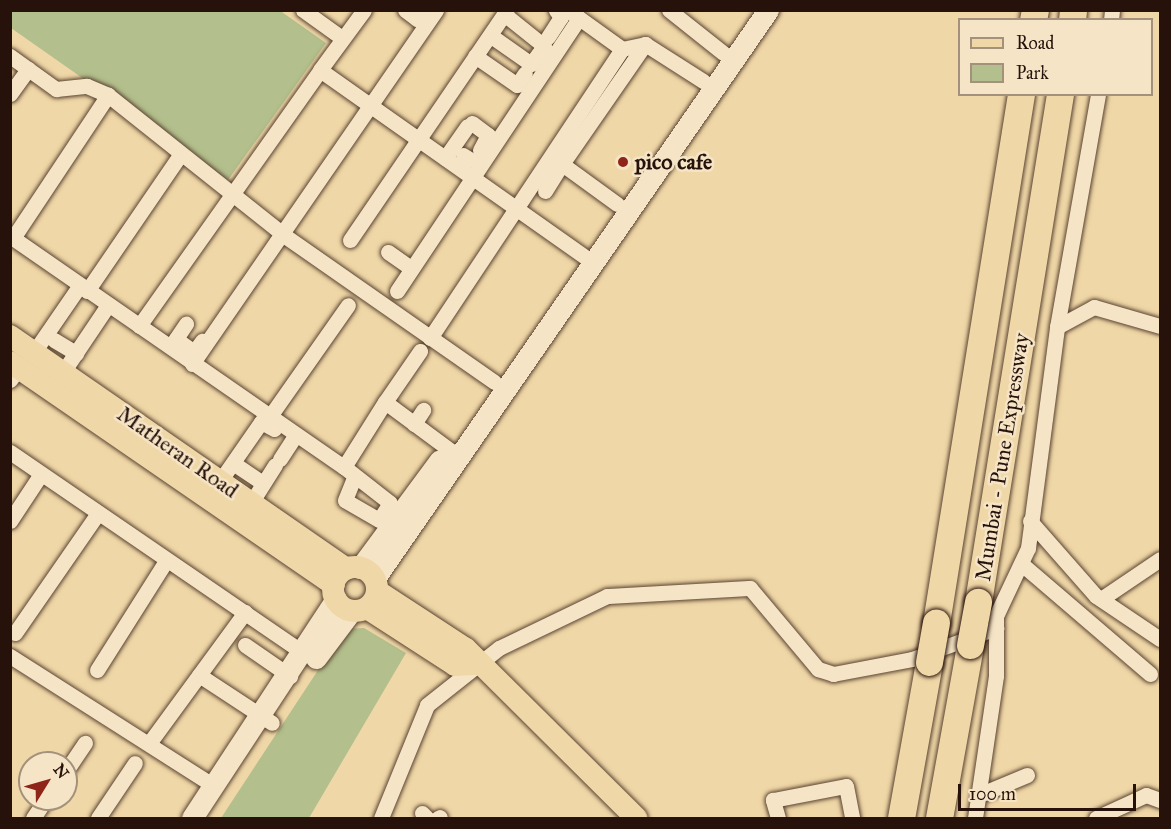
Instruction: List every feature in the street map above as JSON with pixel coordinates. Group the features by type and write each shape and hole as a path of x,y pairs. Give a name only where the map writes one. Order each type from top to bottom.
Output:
{"highway":[{"name":"Mumbai - Pune Expressway","path":"901,819 936,623 1021,96"},
{"name":"Mumbai - Pune Expressway","path":"939,819 978,603 1060,96"}],"main road":[{"path":"206,819 267,719 356,589 454,453 586,257 617,204 753,10"},
{"path":"454,453 494,382 768,10"},
{"name":"Matheran Road","path":"10,336 18,365 356,589 466,649 476,663 636,819"},
{"name":"Matheran Road","path":"18,365 63,372 227,472 251,502 356,589"},
{"path":"192,819 214,786 267,719 290,676 305,654 356,589"}],"street":[{"path":"303,10 342,38"},
{"path":"139,326 230,194 364,10"},
{"path":"405,10 417,19 432,11"},
{"path":"669,10 723,53"},
{"path":"192,364 228,308 285,236 373,106 432,11"},
{"path":"477,57 494,38 508,13"},
{"path":"350,240 417,138 508,13"},
{"path":"477,57 517,85 532,70 544,43 508,13"},
{"path":"397,291 467,165 532,70 557,27 573,14 622,49"},
{"path":"494,38 532,70"},
{"path":"545,191 645,44"},
{"path":"430,338 515,206 622,49 645,44 703,81"},
{"path":"10,56 56,89 87,86 108,95 180,155 285,236 494,382"},
{"path":"10,93 28,69"},
{"path":"320,69 445,158 467,165 515,206 586,257"},
{"path":"108,95 12,237 105,309 173,344 194,352 204,338"},
{"path":"975,819 996,676 996,616 1024,566 1058,327 1098,96"},
{"path":"445,158 469,125 489,136 467,165"},
{"path":"18,365 81,290 180,155"},
{"path":"549,155 617,204"},
{"path":"388,252 411,268"},
{"path":"268,419 348,305"},
{"path":"1058,327 1094,307 1161,326"},
{"path":"63,372 105,309"},
{"path":"173,344 186,324"},
{"path":"54,340 76,353"},
{"path":"173,344 192,364 294,438"},
{"path":"263,483 227,472 263,421 349,472 385,402 420,351"},
{"path":"385,402 454,453"},
{"path":"414,424 423,411"},
{"path":"251,502 294,438"},
{"path":"10,452 305,654"},
{"path":"10,521 42,474"},
{"path":"15,633 98,513"},
{"path":"1030,521 1101,599 1161,639"},
{"path":"1101,599 1161,559"},
{"path":"97,670 166,561"},
{"path":"1024,566 1150,674"},
{"path":"381,819 426,705 476,663 554,618 607,596 750,588 818,669 833,674 912,659 996,628"},
{"path":"250,616 244,640 290,676"},
{"path":"150,742 199,675 250,616"},
{"path":"10,656 150,742 214,786"},
{"path":"199,675 267,719"},
{"path":"78,753 85,743"},
{"path":"98,819 135,763"},
{"path":"979,795 1027,775"},
{"path":"778,819 773,800 846,786 852,819"},
{"path":"1096,819 1146,795 1161,800"}],"green space":[{"path":"279,10 326,43 228,180 11,28 11,11"},
{"path":"364,628 406,653 309,818 221,818 345,629"}],"place":[{"name":"pico cafe","path":"623,162"}]}
